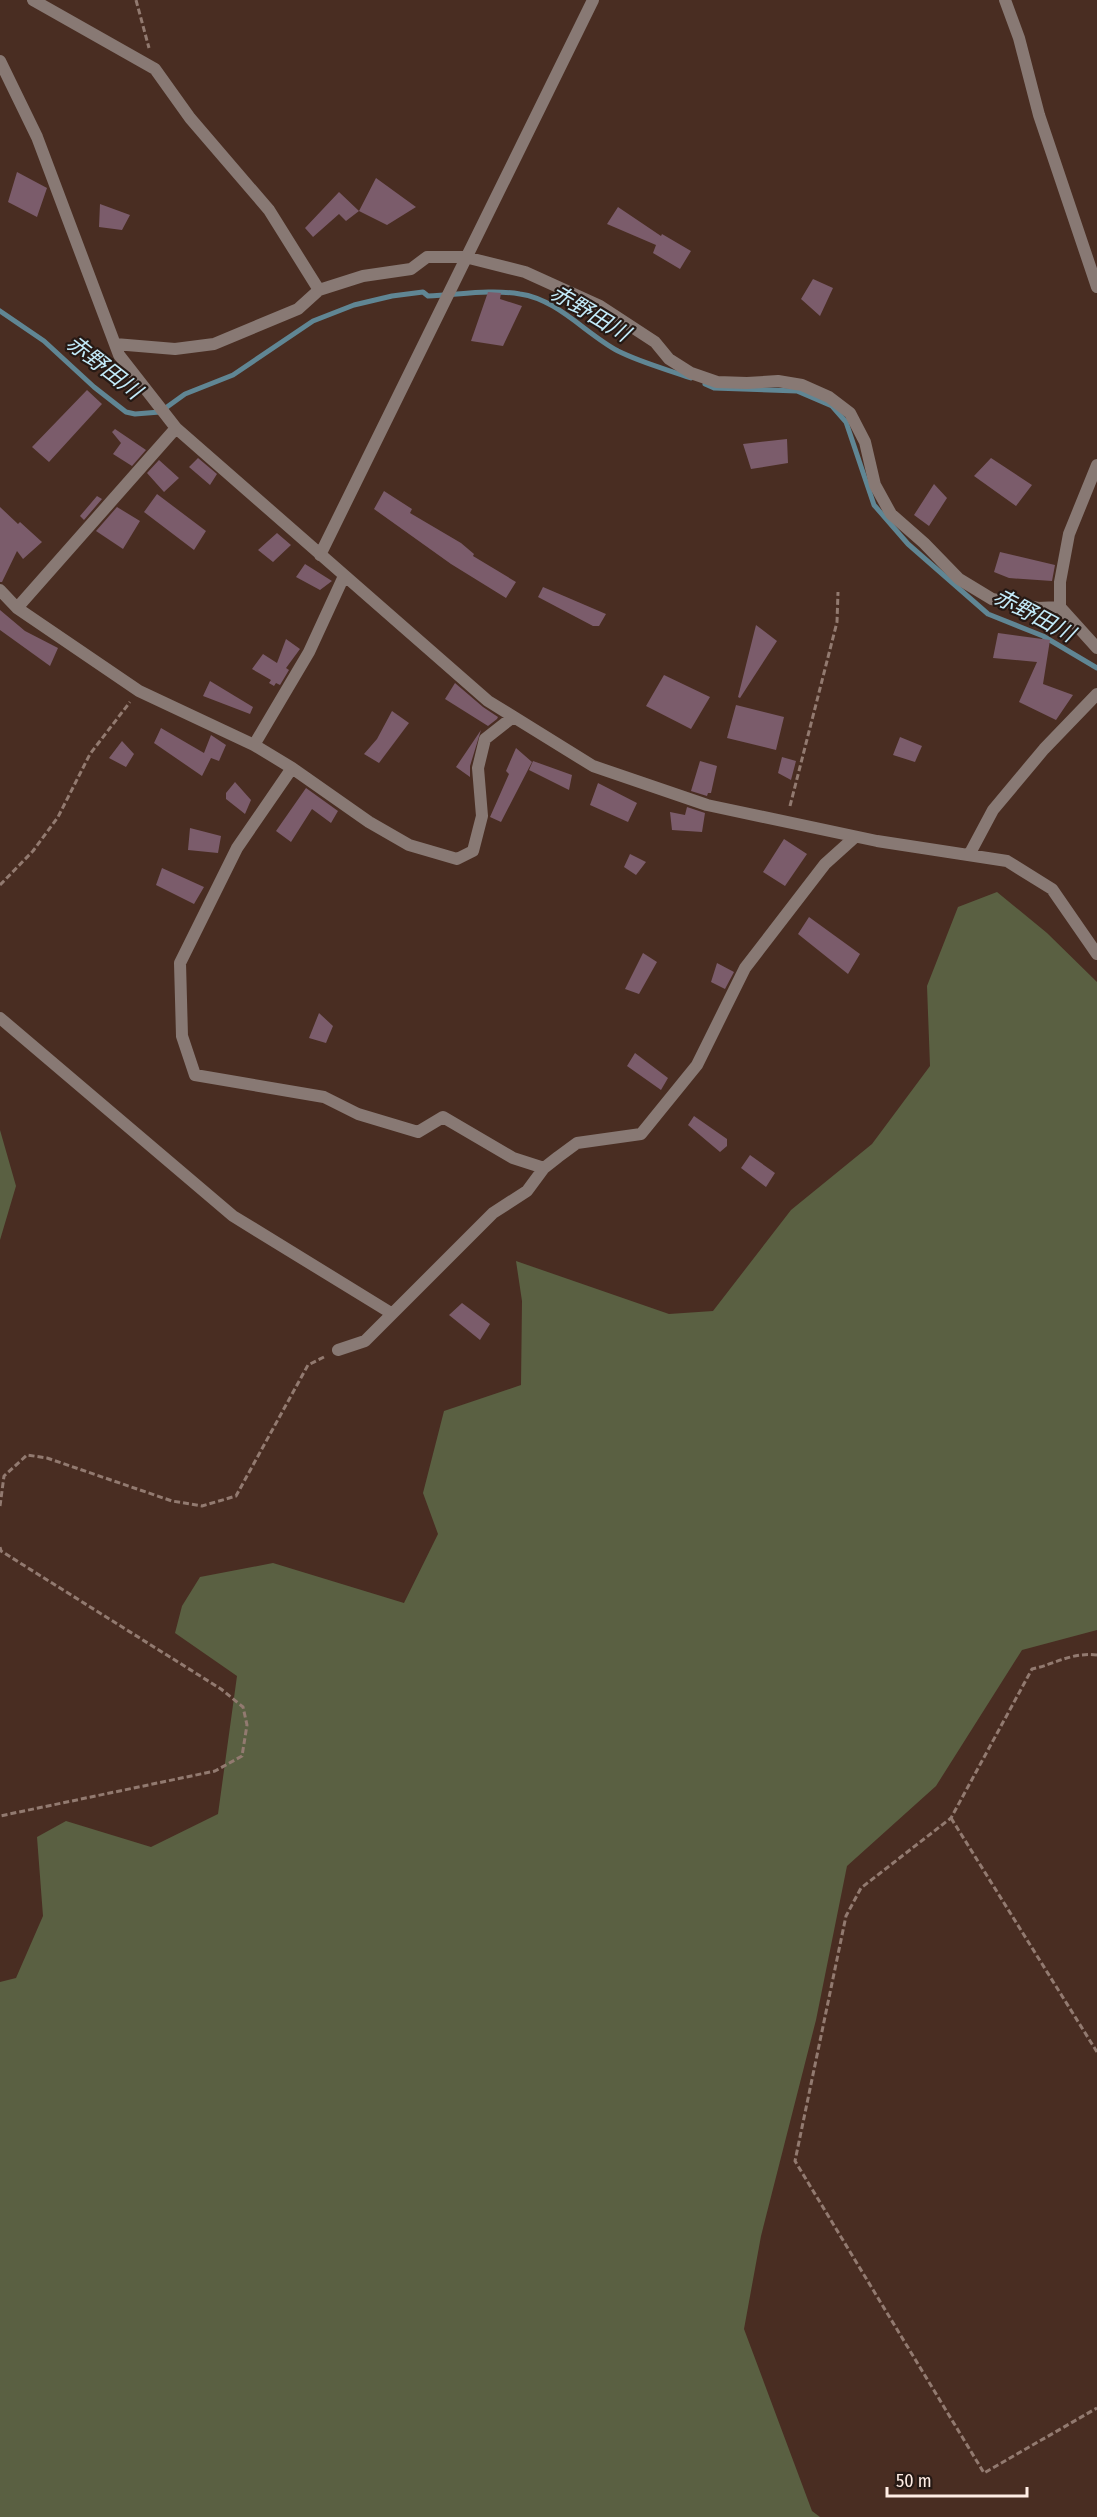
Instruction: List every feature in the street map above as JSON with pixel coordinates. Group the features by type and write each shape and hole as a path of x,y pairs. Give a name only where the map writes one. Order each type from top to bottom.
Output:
{"street":[{"path":"33,0 155,69 190,118 269,210 319,290"},
{"path":"321,555 593,0"},
{"path":"1005,0 1019,38 1039,115 1097,287"},
{"path":"0,62 37,137 119,355 176,428 488,701 593,766 707,805 855,837 1007,861 1052,889 1097,954"},
{"path":"115,344 175,349 214,344 298,309 319,290 363,276 411,269 427,257 525,272 600,306 656,342 669,359 691,373 717,382 778,381 802,385 829,397 850,413 865,442 875,485 891,514 959,579 992,599 1038,608 1060,607"},
{"path":"17,608 176,428"},
{"path":"1097,465 1069,534 1060,582 1060,607 1097,648"},
{"path":"254,745 309,652 344,576"},
{"path":"0,590 17,608 139,691 254,745 292,768 369,822 409,844 457,858 473,851 482,816 478,768 485,739 513,717"},
{"path":"969,855 993,810 1044,749 1097,694"},
{"path":"292,768 237,848 180,963 182,1036 195,1075 324,1097 358,1114 418,1132 443,1117 513,1158 544,1168"},
{"path":"338,1350 365,1341 493,1212 527,1191 544,1168 577,1143 641,1134 697,1065 745,968 825,864 855,837"},
{"path":"0,1018 233,1216 391,1313"}],"path":[{"path":"136,0 155,69"},
{"path":"786,823 837,622 838,592"},
{"path":"0,885 33,851 58,817 90,754 139,691"},
{"path":"0,1506 4,1476 27,1455 47,1458 172,1501 202,1506 236,1496 308,1365 338,1350"},
{"path":"0,1547 1,1551 221,1689 243,1707 247,1725 242,1756 215,1771 0,1816"},
{"path":"1097,1655 1069,1655 1053,1664 1032,1670 951,1818 861,1888 846,1916 795,2161 984,2473 1097,2408"},
{"path":"951,1818 1097,2052"}],"green space":[{"path":"997,892 1047,933 1097,982 1097,1630 1022,1650 936,1786 847,1866 816,2020 761,2236 744,2329 812,2511 820,2517 0,2517 0,1982 16,1978 43,1916 37,1837 66,1821 151,1847 218,1814 237,1676 175,1633 182,1606 200,1577 273,1563 404,1603 438,1534 423,1493 444,1411 521,1385 522,1301 516,1261 669,1314 713,1311 791,1210 872,1144 930,1066 927,986 958,907"},
{"path":"0,1130 16,1186 0,1240"}],"building":[{"path":"17,172 47,188 37,217 8,202"},
{"path":"376,178 416,207 387,225 359,211"},
{"path":"339,192 359,211 346,221 339,214 313,237 305,228"},
{"path":"100,204 130,215 122,230 99,227"},
{"path":"618,207 661,236 662,234 691,251 680,269 653,253 656,245 607,224"},
{"path":"813,279 833,288 820,316 801,299"},
{"path":"488,292 501,293 500,299 522,306 503,346 471,341"},
{"path":"87,390 102,404 49,462 32,447"},
{"path":"115,429 146,450 132,466 113,454 121,443 112,432"},
{"path":"787,439 788,463 751,469 743,444"},
{"path":"198,458 217,474 210,485 189,467"},
{"path":"991,458 1032,485 1016,506 974,476"},
{"path":"159,460 179,478 164,492 147,473"},
{"path":"934,484 947,498 929,526 914,515"},
{"path":"384,491 412,509 410,513 461,543 474,554 473,556 516,582 506,598 451,564 374,509"},
{"path":"157,494 206,531 194,550 144,512"},
{"path":"97,496 102,499 84,520 80,516"},
{"path":"0,507 42,542 23,559 17,551 2,582 0,582"},
{"path":"117,507 140,521 123,549 96,531"},
{"path":"277,533 291,545 273,562 258,550"},
{"path":"1000,552 1055,565 1052,581 1009,578 994,572"},
{"path":"305,564 332,581 320,590 296,577"},
{"path":"543,587 606,614 599,626 593,626 538,597"},
{"path":"0,610 25,631 58,648 50,666 0,630"},
{"path":"756,625 777,641 740,698 738,697"},
{"path":"998,633 1050,640 1043,684 1073,695 1056,720 1019,702 1037,662 993,658"},
{"path":"286,639 300,649 286,668 289,670 280,685 276,683 274,686 269,683 271,680 252,669 263,654 277,663"},
{"path":"664,675 710,697 691,729 646,706"},
{"path":"210,681 253,707 250,714 203,696"},
{"path":"455,683 498,717 497,719 488,726 445,699"},
{"path":"736,705 784,717 776,750 727,738"},
{"path":"392,711 409,723 379,763 364,754 377,739"},
{"path":"161,728 204,753 211,735 226,745 219,761 211,758 202,776 154,743"},
{"path":"481,730 470,766 470,777 456,767"},
{"path":"900,737 922,746 915,762 893,755"},
{"path":"122,741 134,754 126,767 109,758"},
{"path":"516,748 532,762 501,822 490,817 509,774 506,771"},
{"path":"782,757 796,761 791,780 778,773"},
{"path":"533,761 572,775 569,790 529,770"},
{"path":"700,761 717,766 711,793 707,796 691,791"},
{"path":"235,782 251,800 245,814 226,799 226,793"},
{"path":"598,783 637,803 628,822 590,805"},
{"path":"306,788 338,811 331,823 312,809 291,842 276,831"},
{"path":"687,807 705,813 702,832 672,830 670,812 685,815"},
{"path":"190,828 221,836 218,853 188,850"},
{"path":"784,839 807,854 785,886 763,872"},
{"path":"630,854 646,862 636,875 624,867"},
{"path":"162,868 204,887 194,904 156,885"},
{"path":"809,917 860,954 848,974 798,934"},
{"path":"643,953 657,962 639,994 625,989"},
{"path":"717,963 734,972 725,989 711,982"},
{"path":"319,1013 333,1026 326,1043 309,1038"},
{"path":"635,1053 668,1078 661,1090 627,1066"},
{"path":"694,1116 727,1139 727,1146 720,1152 688,1125"},
{"path":"750,1155 775,1173 766,1187 741,1168"},
{"path":"462,1303 490,1324 480,1340 449,1315"}],"waterway":[{"name":"赤野田川","path":"0,311 44,341 94,387 126,412 135,414 160,412 185,394 233,375 313,321 354,305 392,296 423,292 428,296 497,292 534,297 559,310 618,351 691,378"},
{"name":"赤野田川","path":"705,384 714,388 797,391 832,406 846,422 874,505 908,544 988,614 1043,636 1097,668"}]}
